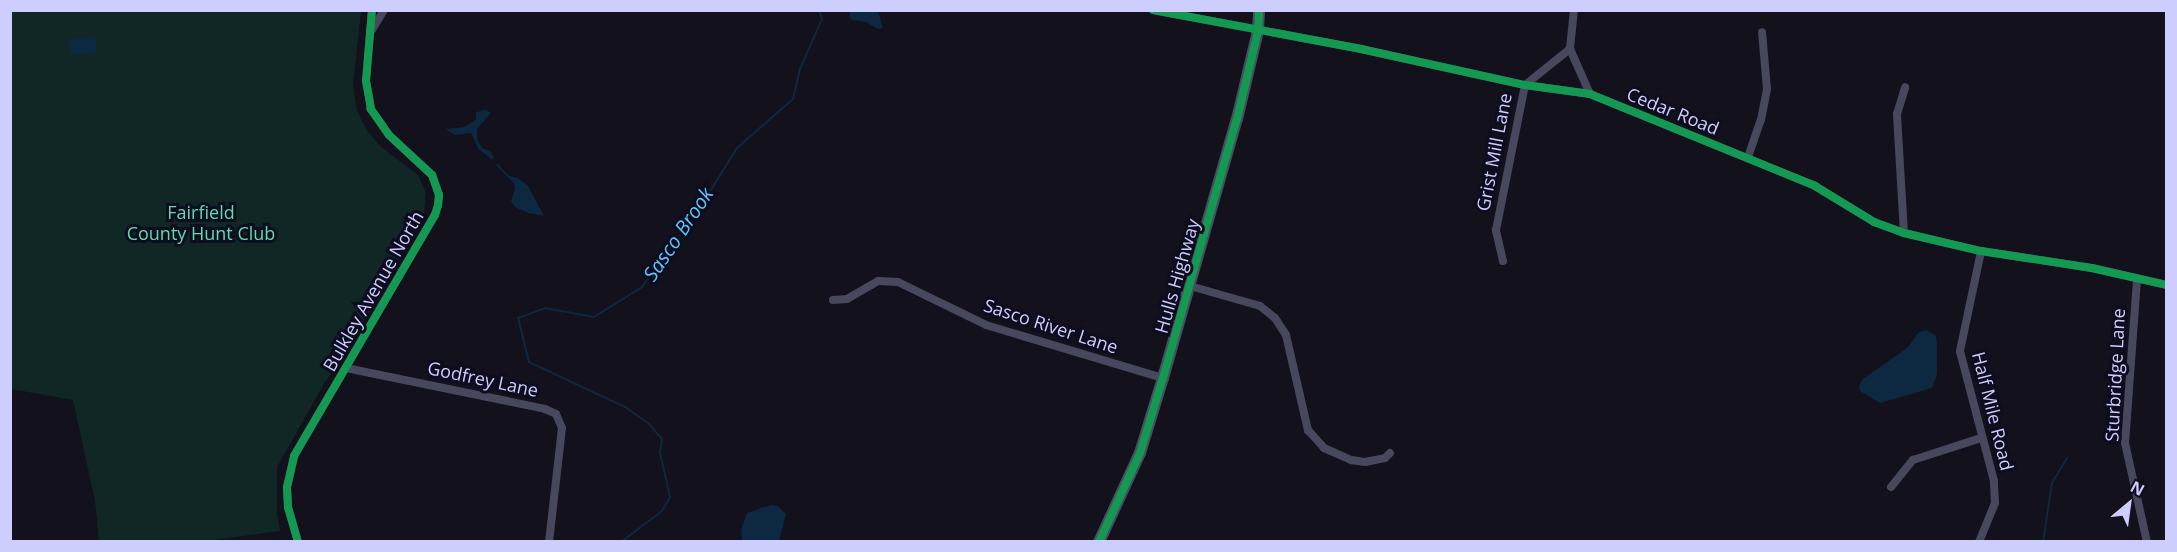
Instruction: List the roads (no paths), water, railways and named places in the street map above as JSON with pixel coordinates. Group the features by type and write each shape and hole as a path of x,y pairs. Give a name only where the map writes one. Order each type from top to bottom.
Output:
{"street":[{"name":"Bulkley Avenue North","path":"298,542 288,507 287,487 290,470 313,420 435,215 438,205 439,195 432,175 389,135 371,109 366,81 372,10"},
{"name":"Bulkley Avenue North","path":"370,33 384,10"},
{"name":"Cedar Road","path":"1153,10 1361,49 1525,85 1590,94 1815,186 1874,222 1904,233 1981,251 2092,268 2166,285"},
{"name":"Hulls Highway","path":"1099,542 1140,453 1163,378 1237,119 1258,31 1259,10"},
{"path":"1574,10 1570,49 1590,94"},
{"path":"1748,157 1761,120 1767,89 1762,32"},
{"path":"1525,85 1570,49"},
{"name":"Grist Mill Lane","path":"1503,261 1496,230 1525,85"},
{"path":"1904,233 1897,114 1905,87"},
{"name":"Half Mile Road","path":"1979,542 1995,503 1994,481 1960,351 1981,251"},
{"name":"Sturbridge Lane","path":"2137,280 2125,443 2147,542"},
{"name":"Sasco River Lane","path":"833,300 847,299 878,281 898,282 986,326 1163,378"},
{"path":"1190,285 1260,306 1275,318 1286,335 1308,430 1324,448 1351,460 1365,462 1385,458 1390,453"},
{"name":"Godfrey Lane","path":"346,368 545,409 556,414 562,428 549,542"},
{"path":"1891,487 1913,460 1981,438"}],"water":[{"path":"849,11 878,11 883,28 878,29 866,22 851,20"},
{"path":"95,36 97,52 70,55 68,39"},
{"path":"486,110 491,113 477,129 477,139 482,148 491,152 494,158 491,159 478,148 471,133 455,135 445,129 464,127 476,120 476,112"},
{"path":"498,164 509,176 518,178 528,186 544,216 528,213 515,207 511,201 515,189 514,183 496,165"},
{"path":"1926,330 1936,336 1937,343 1937,374 1932,388 1880,403 1860,391 1859,385 1863,379 1907,348 1919,332"},
{"path":"771,505 778,506 786,514 779,541 742,541 741,530 747,513"}],"waterway":[{"name":"Sasco Brook","path":"621,542 662,511 670,497 660,453 662,439 648,423 625,407 529,362 518,318 545,308 594,317 642,287 699,209 737,148 793,99 800,69 822,19 819,10"},
{"path":"2043,542 2052,483 2067,458"}],"park label":[{"name":"Fairfield County Hunt Club","path":"201,223"}]}
